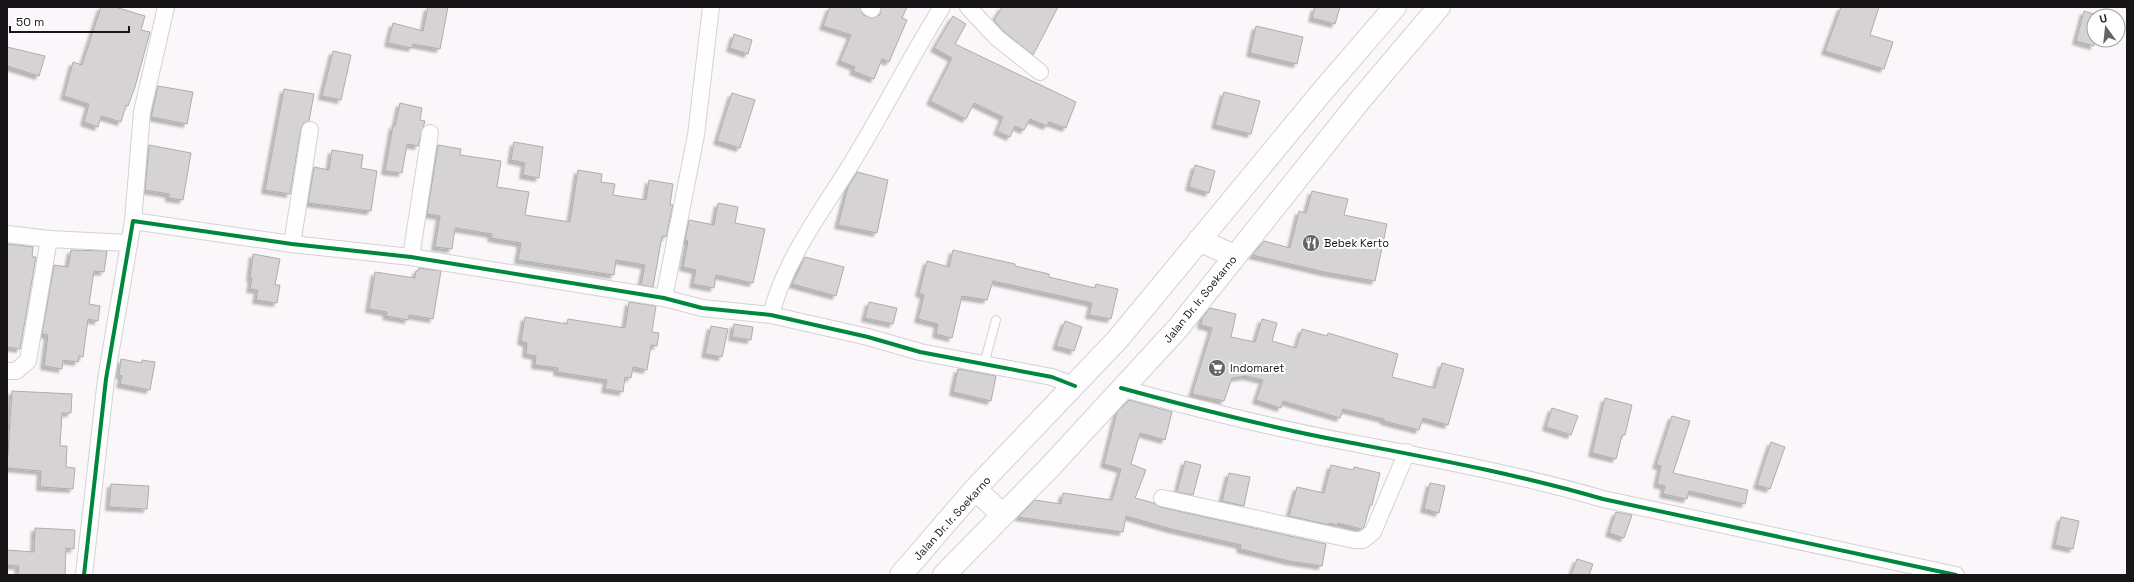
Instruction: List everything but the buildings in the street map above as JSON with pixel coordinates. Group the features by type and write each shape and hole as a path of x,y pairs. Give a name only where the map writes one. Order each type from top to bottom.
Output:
{"main road":[{"name":"Jalan Dr. Ir. Soekarno","path":"901,575 975,490 1118,339 1199,240 1395,7"},
{"name":"Jalan Dr. Ir. Soekarno","path":"944,575 1050,467 1121,388 1178,328 1234,256 1361,99 1439,7"},
{"path":"1199,240 1234,256"},
{"path":"975,490 1003,515"}],"street":[{"path":"84,575 106,379 133,221 142,112 166,7"},
{"path":"664,298 696,135 711,7"},
{"path":"771,314 776,292 807,234 860,150 942,7"},
{"path":"968,7 997,38 1040,72"},
{"path":"292,244 310,130"},
{"path":"411,257 430,133"},
{"path":"133,221 292,244 411,257 664,298 702,308 771,314 868,337 920,352 984,364 1006,370 1052,377 1075,386"},
{"path":"7,234 49,239 129,243"},
{"path":"7,371 16,371 28,361 49,239"},
{"path":"1121,388 1202,410 1341,441 1407,452 1556,485 1640,507 1956,575"},
{"path":"1162,498 1354,540 1363,540 1373,532 1407,452"}],"lane":[{"path":"984,364 996,320"}],"cycle path":[{"path":"84,575 106,379 133,221 292,244 411,257 664,298 702,308 771,315 868,337 920,352 1052,377 1075,386"},
{"path":"1121,388 1203,410 1287,430 1473,467 1603,499 1956,575"}],"place":[{"name":"Bebek Kerto","path":"1311,243"},
{"name":"Indomaret","path":"1217,368"}]}
